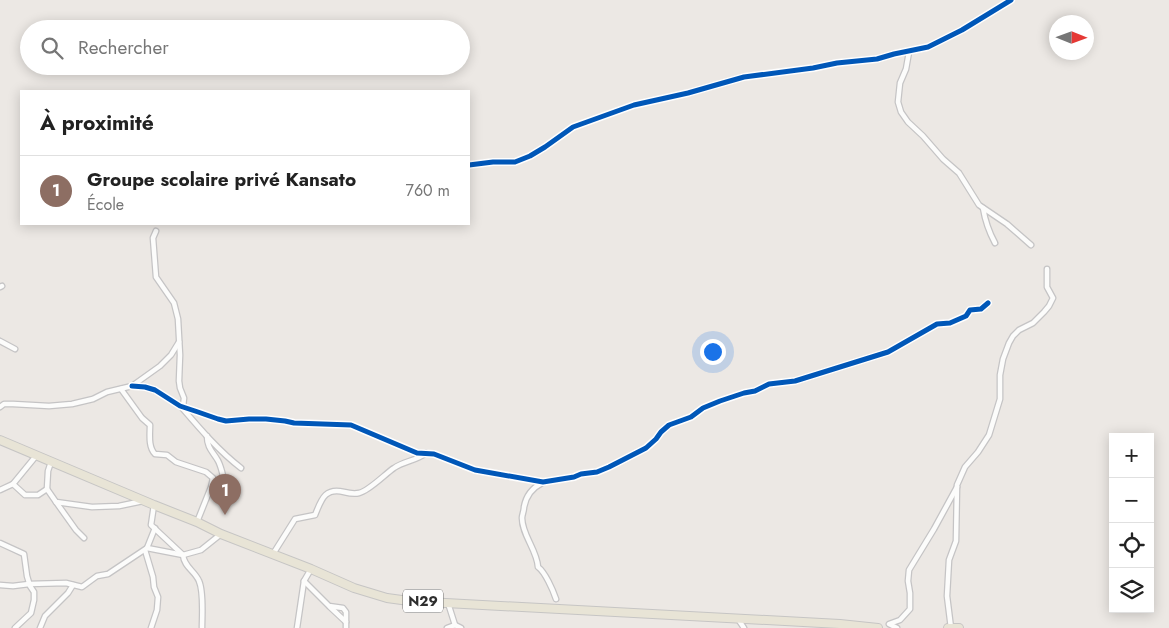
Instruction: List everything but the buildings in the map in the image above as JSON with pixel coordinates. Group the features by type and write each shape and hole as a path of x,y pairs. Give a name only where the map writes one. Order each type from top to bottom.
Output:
{"main road":[{"name":"N29","path":"0,440 197,522 221,534 354,588 388,598 448,603 840,624 878,628"},
{"path":"949,628 959,628"}],"street":[{"path":"470,165 515,162 537,152 572,127 634,105 744,78 837,63 877,59 928,47 1012,0"},
{"path":"909,52 906,70 900,83 898,102 901,112 943,159 959,173 977,203 1031,245"},
{"path":"983,208 984,217 995,243"},
{"path":"156,232 153,238 156,277 174,303 178,318 179,381 184,398 183,408 206,436 241,468"},
{"path":"897,628 889,624 900,620 910,609 909,570 934,529 957,486 965,466 978,452 989,435 1000,399 1000,375 1009,343 1019,330 1033,323 1050,306 1052,298 1048,286 1047,269"},
{"path":"0,407 4,404 49,406 72,404 93,399 106,392 132,386 145,387 155,390 183,408 226,421 266,419 294,423 351,425 417,452 434,454 475,470 543,482 597,472 646,448 669,425 691,417 703,408 744,393 755,391 763,386 795,381 888,352 937,324 950,323 958,318 963,318 970,310 981,309 988,303"},
{"path":"0,341 15,349"},
{"path":"132,386 160,366 171,355 179,342"},
{"path":"121,389 142,418 150,425 149,438 152,451 155,454 167,455 176,462 206,472 213,478 197,522"},
{"path":"206,436 211,452 218,459 224,479"},
{"path":"273,554 295,518 315,516 323,497 330,492 337,490 359,494 396,467 419,458 426,453"},
{"path":"0,490 13,484 36,456"},
{"path":"51,462 46,489 84,538"},
{"path":"543,482 530,491 526,498 523,520 531,547 538,560 538,567 552,587 556,599"},
{"path":"13,484 25,495 38,495 46,489"},
{"path":"949,628 947,596 949,560 956,541 957,486"},
{"path":"56,502 92,507 119,506 144,500"},
{"path":"154,505 151,525 183,555 184,562 199,579 201,586 202,628"},
{"path":"0,585 66,584 82,587 98,576 108,574 146,549 155,528"},
{"path":"146,549 183,555 201,550 221,534"},
{"path":"0,542 24,554 29,584 34,592 31,612 15,628"},
{"path":"146,549 154,587 158,596 157,610 152,628"},
{"path":"297,628 304,581 310,569"},
{"path":"304,581 346,622"},
{"path":"40,628 45,616 68,593 73,585"},
{"path":"448,603 455,625 461,628"},
{"path":"329,606 343,608 346,612 347,628"},
{"path":"738,619 744,628"},
{"path":"447,628 455,625"}],"cycle path":[{"path":"470,165 515,162 545,147 573,127 634,105 688,93 744,77 877,59 928,47 962,30 1011,0"},
{"path":"132,386 155,390 180,406 226,421 266,419 294,423 351,425 417,453 434,454 475,470 543,482 597,472 646,448 669,425 691,417 703,408 744,393 755,391 769,384 795,381 888,352 937,324 950,323 966,316 970,310 981,309 988,303"}],"place":[{"name":"Groupe scolaire privé Kansato","path":"225,515"}]}
